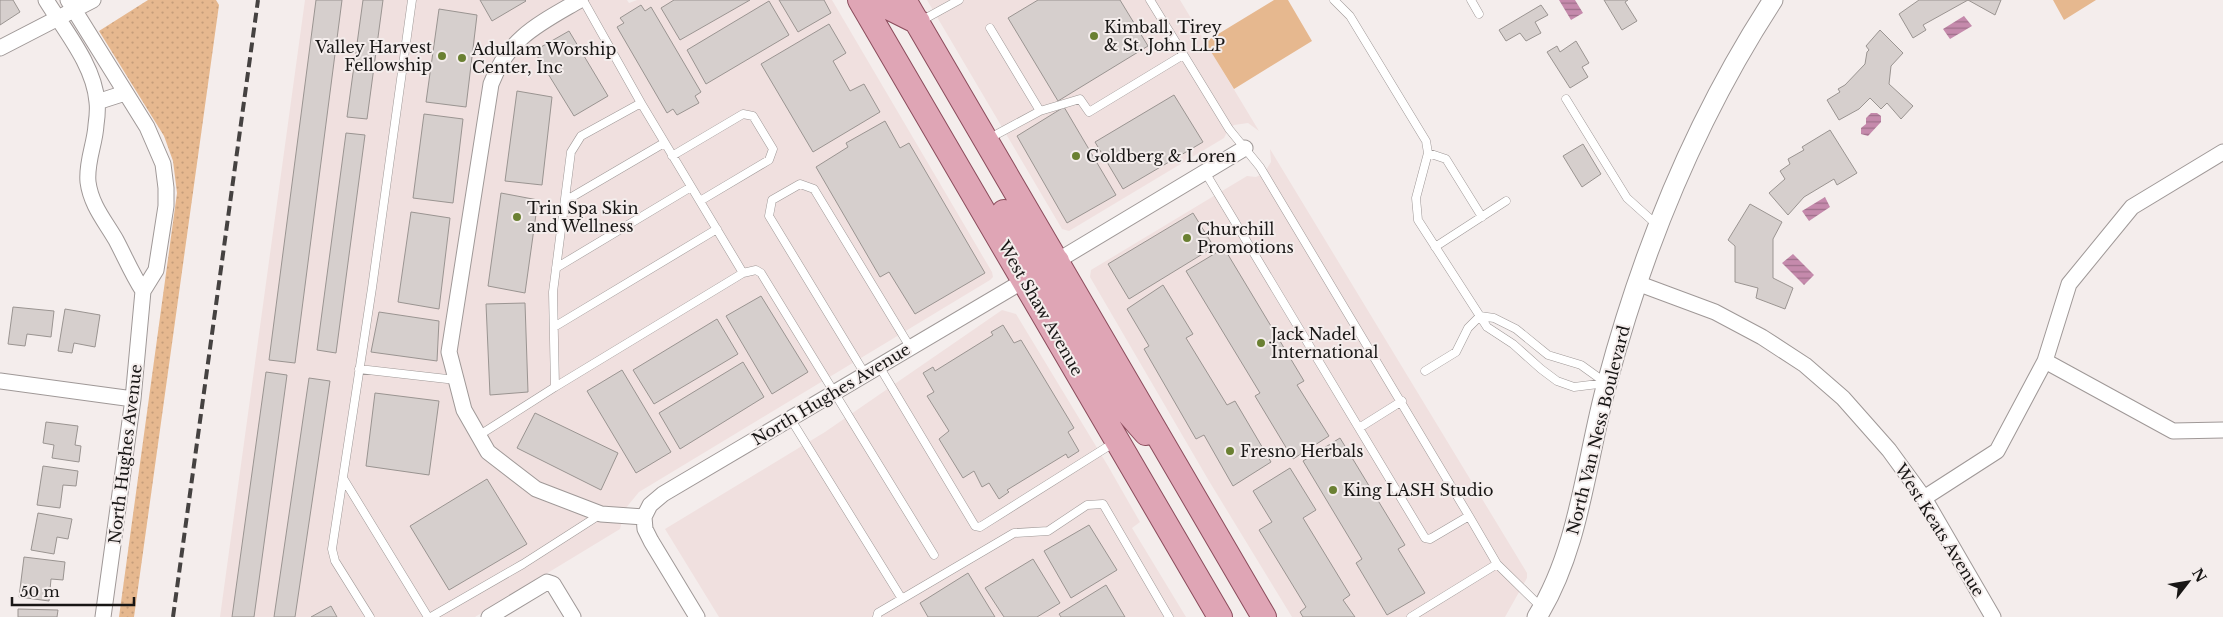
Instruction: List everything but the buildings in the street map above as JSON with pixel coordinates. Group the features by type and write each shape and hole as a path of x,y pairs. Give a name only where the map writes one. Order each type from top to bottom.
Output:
{"main road":[{"name":"West Shaw Avenue","path":"860,0 1220,617"},
{"path":"884,0 888,7 918,22"},
{"path":"904,0 1186,480 1264,617"},
{"path":"900,67 958,134 1030,255 1041,265 1057,261"},
{"path":"1024,280 1038,279 1052,286 1124,409 1186,480"}],"street":[{"path":"46,0 83,60 92,80 97,102 96,133 89,161 88,180 91,196 96,209 116,240 129,269 143,291 156,270 166,206 163,164 156,144 72,5"},
{"path":"0,48 58,18 72,5 93,0"},
{"path":"581,0 527,31 497,67 491,84 449,352 464,410 488,452 536,489 601,514 644,516 645,529 651,541 697,617"},
{"name":"North Van Ness Boulevard","path":"1540,613 1565,557 1606,383 1657,225 1690,147 1758,22 1773,0"},
{"path":"97,102 125,93"},
{"path":"1057,261 1245,148"},
{"path":"1924,498 1997,451 2045,361 2069,284 2132,207 2223,152"},
{"name":"North Hughes Avenue","path":"644,516 650,505 663,494 1024,280"},
{"name":"West Keats Avenue","path":"1637,283 1715,312 1762,337 1805,365 1843,398 1889,450 1924,498 1993,617"},
{"name":"North Hughes Avenue","path":"103,617 134,399 143,291"},
{"path":"2045,361 2173,431 2223,430"},
{"path":"0,381 134,399"},
{"path":"489,617 547,582 553,584 573,617"}],"lane":[{"path":"370,617 335,561 332,549 360,369 412,0"},
{"path":"581,0 664,143 743,273"},
{"path":"918,22 959,0"},
{"path":"1150,0 1230,129 1260,167 1402,401 1497,564 1540,613"},
{"path":"1471,0 1479,14"},
{"path":"1338,1 1350,16 1426,141 1428,153 1416,198 1418,220 1487,327 1513,344 1557,381 1574,387 1606,383"},
{"path":"990,28 1040,111"},
{"path":"986,140 1040,111 1080,99 1090,112 1183,55"},
{"path":"1566,98 1626,198 1657,225"},
{"path":"554,387 553,292 571,152 581,136 641,103"},
{"path":"672,156 743,114 753,116 773,149 769,160 700,201"},
{"path":"565,201 664,143"},
{"path":"1428,153 1446,159 1482,217"},
{"path":"1205,172 1425,538 1430,539 1469,516"},
{"path":"866,374 769,216 772,200 800,184 814,189 910,347"},
{"path":"556,268 691,187"},
{"path":"1435,247 1506,201"},
{"path":"554,327 717,230"},
{"path":"478,436 554,387 743,273 756,270 760,273 934,555"},
{"path":"1425,371 1456,352 1468,328 1480,316"},
{"path":"1480,316 1494,318 1516,329 1548,356 1581,365 1606,383"},
{"path":"879,366 975,526 980,527 1116,440"},
{"path":"360,369 456,380"},
{"path":"1359,428 1402,401"},
{"path":"790,418 902,599"},
{"path":"342,478 430,617 523,564 601,514"},
{"path":"877,617 878,613 1014,533 1048,531 1087,505 1103,504 1168,617"},
{"path":"1415,616 1497,564"}],"shaded area":[{"path":"148,0 216,0 219,5 134,617 119,617 177,193 173,161 164,136 99,31"},
{"path":"305,0 627,0 629,3 637,0 832,0 992,272 993,277 639,492 625,509 620,529 475,617 220,617"},
{"path":"927,0 1180,0 1259,131 1248,123 1234,125 1228,130 1224,138 1069,231 1062,229"},
{"path":"1274,0 1288,0 1312,41 1234,89 1205,42"},
{"path":"1559,0 1575,0 1583,13 1571,20"},
{"path":"2053,0 2096,0 2064,20"},
{"path":"1964,16 1972,26 1950,39 1943,29"},
{"path":"1871,113 1877,113 1881,116 1881,122 1868,136 1861,134 1861,128 1866,124 1866,118"},
{"path":"1270,149 1527,573 1527,578 1505,617 1292,617 1209,481 1090,277 1091,270 1247,176 1256,177 1264,173 1271,162"},
{"path":"1825,197 1830,207 1809,221 1802,211"},
{"path":"1793,254 1814,275 1804,285 1782,263"},
{"path":"1002,310 1016,314 1108,466 1140,522 1132,528 1186,617 719,617 665,529 825,432"}],"railway":[{"path":"173,617 258,0"}],"place":[{"name":"Kimball, Tirey & St. John LLP","path":"1094,36"},
{"name":"Valley Harvest Fellowship","path":"442,56"},
{"name":"Adullam Worship Center, Inc","path":"462,58"},
{"name":"Goldberg & Loren","path":"1076,156"},
{"name":"Trin Spa Skin and Wellness","path":"517,217"},
{"name":"Churchill Promotions","path":"1187,238"},
{"name":"Jack Nadel International","path":"1261,343"},
{"name":"Fresno Herbals","path":"1230,451"},
{"name":"King LASH Studio","path":"1333,490"}]}
